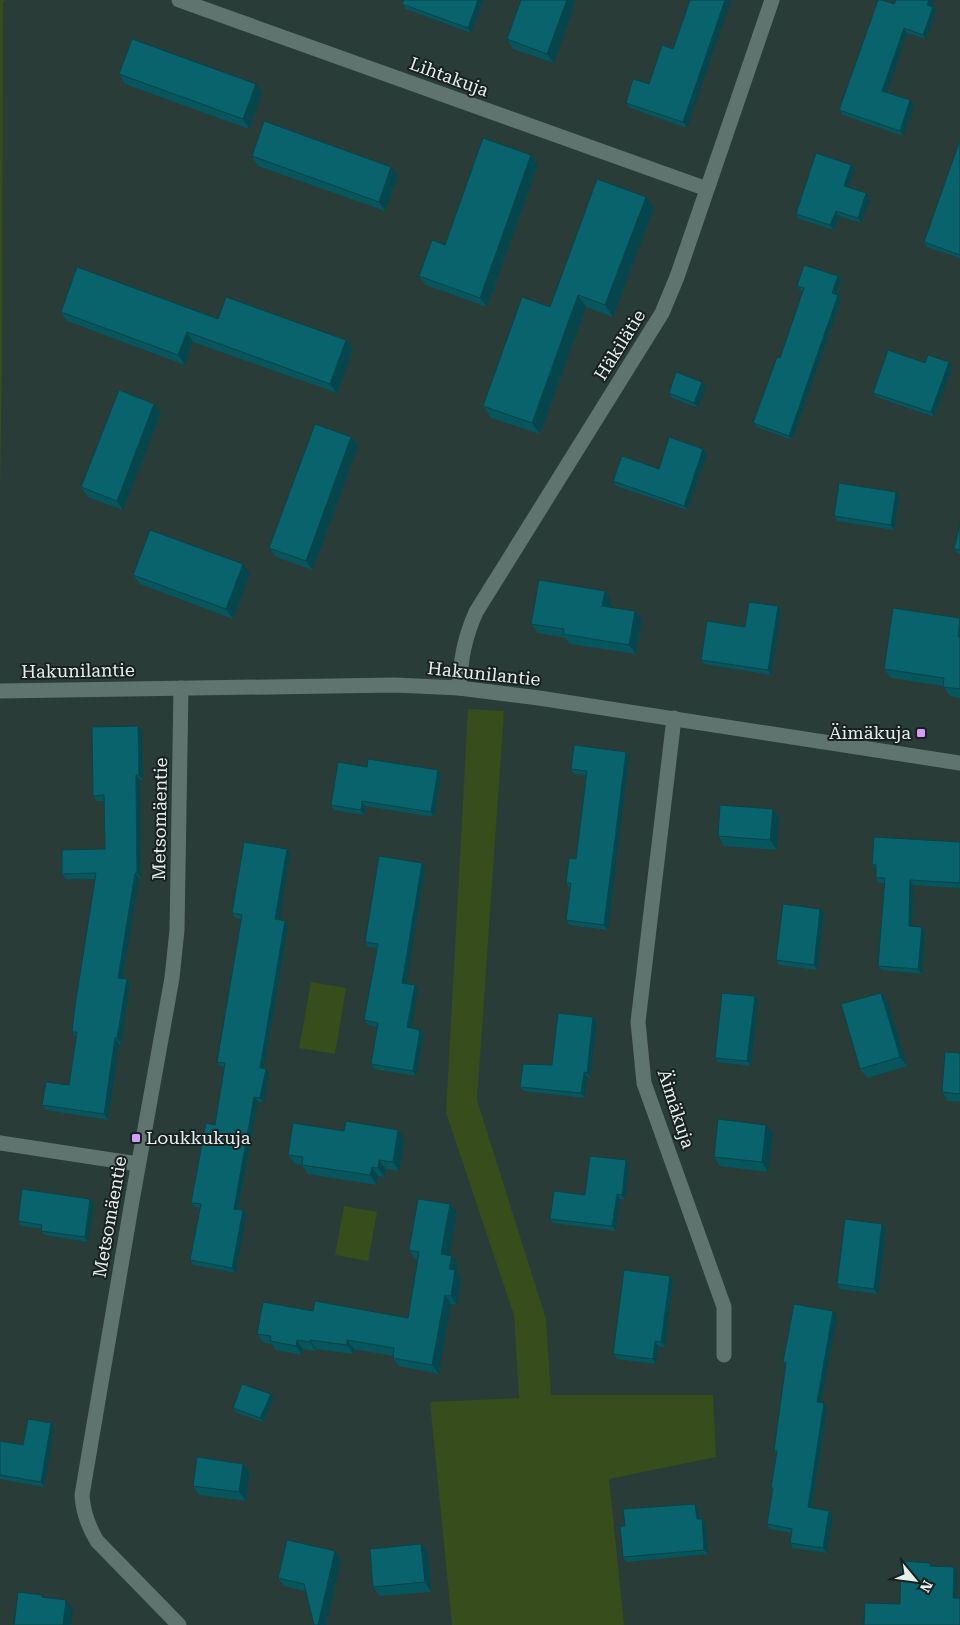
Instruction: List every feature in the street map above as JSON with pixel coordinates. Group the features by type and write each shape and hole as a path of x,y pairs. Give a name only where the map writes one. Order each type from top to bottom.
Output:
{"street":[{"name":"Lihtakuja","path":"178,0 707,189"},
{"name":"Häkilätie","path":"459,688 461,655 467,631 476,612 662,314 677,277 772,0"},
{"name":"Hakunilantie","path":"0,691 395,685 459,688 674,718 960,763"},
{"name":"Metsomäentie","path":"179,1625 97,1541 88,1525 83,1509 82,1495 138,1164 172,978 178,930 181,688"},
{"name":"Äimäkuja","path":"674,718 638,1022 644,1083 724,1307 724,1355"},
{"path":"0,1143 138,1164"}],"green space":[{"path":"0,0 5,0 3,2 0,493"},
{"path":"468,709 504,711 477,1100 546,1319 551,1395 713,1395 716,1457 609,1479 624,1625 452,1625 430,1402 519,1398 514,1315 446,1113"},
{"path":"311,982 346,988 335,1054 299,1048"},
{"path":"344,1206 377,1212 368,1261 335,1255"}],"building":[{"path":"404,0 478,0 468,28 402,4"},
{"path":"521,0 567,0 547,54 507,39"},
{"path":"690,0 725,0 683,122 626,103 633,79 649,84 662,45 673,49"},
{"path":"878,0 894,4 896,0 929,0 927,5 933,7 923,35 904,28 882,91 910,100 900,131 839,110"},
{"path":"132,39 256,84 243,119 119,74"},
{"path":"264,121 391,167 379,202 252,156"},
{"path":"483,138 531,155 480,298 419,276 432,240 445,245"},
{"path":"960,140 960,255 924,242"},
{"path":"816,153 851,165 844,186 866,193 858,218 836,211 830,225 796,214"},
{"path":"597,179 646,197 605,305 578,295 532,423 483,406 522,297 550,307"},
{"path":"804,265 838,276 832,293 838,295 789,436 753,423 777,357 780,358 804,288 797,286"},
{"path":"77,267 218,319 226,297 346,340 330,384 187,332 178,355 61,312"},
{"path":"888,350 925,363 928,355 949,362 931,412 873,393"},
{"path":"676,372 702,382 694,403 669,393"},
{"path":"119,390 154,404 117,501 81,487"},
{"path":"315,424 351,437 306,561 269,548"},
{"path":"669,437 703,449 684,506 613,481 622,456 659,469"},
{"path":"839,483 896,492 891,525 834,516"},
{"path":"960,524 960,550 954,549"},
{"path":"150,530 243,564 226,609 133,575"},
{"path":"539,580 605,591 602,606 635,611 629,645 563,634 564,629 531,624"},
{"path":"749,602 778,606 768,670 701,660 707,621 745,627"},
{"path":"893,608 960,618 958,637 960,637 960,689 943,687 944,678 884,669"},
{"path":"138,726 139,775 136,775 137,873 135,873 118,978 127,979 117,1038 115,1038 104,1114 42,1105 46,1082 69,1085 77,1032 72,1032 75,1006 96,873 62,874 62,850 105,849 104,795 93,796 92,727"},
{"path":"574,745 626,752 604,925 566,920 571,883 566,883 569,858 576,859 587,771 571,769"},
{"path":"368,759 438,770 431,812 362,801 361,810 331,805 338,762 367,767"},
{"path":"720,805 773,809 770,840 718,836"},
{"path":"874,837 960,842 960,883 910,880 909,926 922,927 918,969 878,966 885,878 876,878 876,865 872,864"},
{"path":"244,842 287,849 275,919 285,921 260,1068 266,1069 260,1098 254,1097 234,1209 243,1210 232,1268 190,1260 201,1204 191,1203 206,1123 215,1125 225,1063 217,1062 242,915 232,913"},
{"path":"379,856 422,863 402,983 415,985 407,1027 420,1030 413,1071 371,1064 378,1023 364,1020 378,944 365,942"},
{"path":"783,904 820,909 814,965 776,960"},
{"path":"722,993 755,996 747,1061 715,1058"},
{"path":"881,993 900,1057 860,1069 841,1004"},
{"path":"558,1013 593,1017 587,1073 584,1072 581,1093 520,1087 523,1064 552,1065"},
{"path":"945,1052 960,1053 960,1094 942,1092"},
{"path":"718,1119 766,1125 762,1162 714,1157"},
{"path":"346,1121 398,1130 393,1162 379,1160 378,1168 372,1167 370,1175 302,1165 303,1157 288,1155 293,1123 344,1131"},
{"path":"590,1156 626,1160 622,1195 617,1194 612,1226 550,1219 554,1191 585,1195"},
{"path":"22,1189 90,1199 85,1237 41,1231 42,1225 18,1221"},
{"path":"418,1199 450,1204 441,1254 452,1256 449,1269 455,1270 451,1296 445,1295 432,1365 393,1358 394,1348 347,1340 347,1345 297,1340 296,1346 270,1341 271,1336 257,1334 263,1302 313,1311 315,1301 408,1318 419,1252 409,1250"},
{"path":"845,1219 882,1224 874,1289 837,1284"},
{"path":"624,1270 670,1276 661,1342 655,1341 653,1359 613,1354"},
{"path":"794,1304 833,1311 817,1402 824,1403 808,1507 829,1511 823,1548 790,1543 792,1529 767,1524 773,1488 771,1488 777,1451 774,1450 786,1363 783,1362"},
{"path":"242,1384 271,1394 260,1418 233,1408"},
{"path":"28,1419 51,1423 41,1482 0,1475 0,1441 23,1445"},
{"path":"197,1457 243,1464 239,1492 193,1486"},
{"path":"695,1504 697,1519 702,1519 704,1550 623,1557 620,1526 625,1526 623,1509"},
{"path":"287,1540 335,1551 318,1625 314,1625 304,1584 278,1578"},
{"path":"421,1544 425,1582 373,1587 370,1549"},
{"path":"901,1561 930,1563 930,1566 954,1567 953,1598 960,1598 960,1625 864,1625 865,1603 900,1604"},
{"path":"18,1592 66,1600 63,1625 14,1625"}],"place":[{"name":"Äimäkuja","path":"921,733"},
{"name":"Loukkukuja","path":"136,1138"}]}
